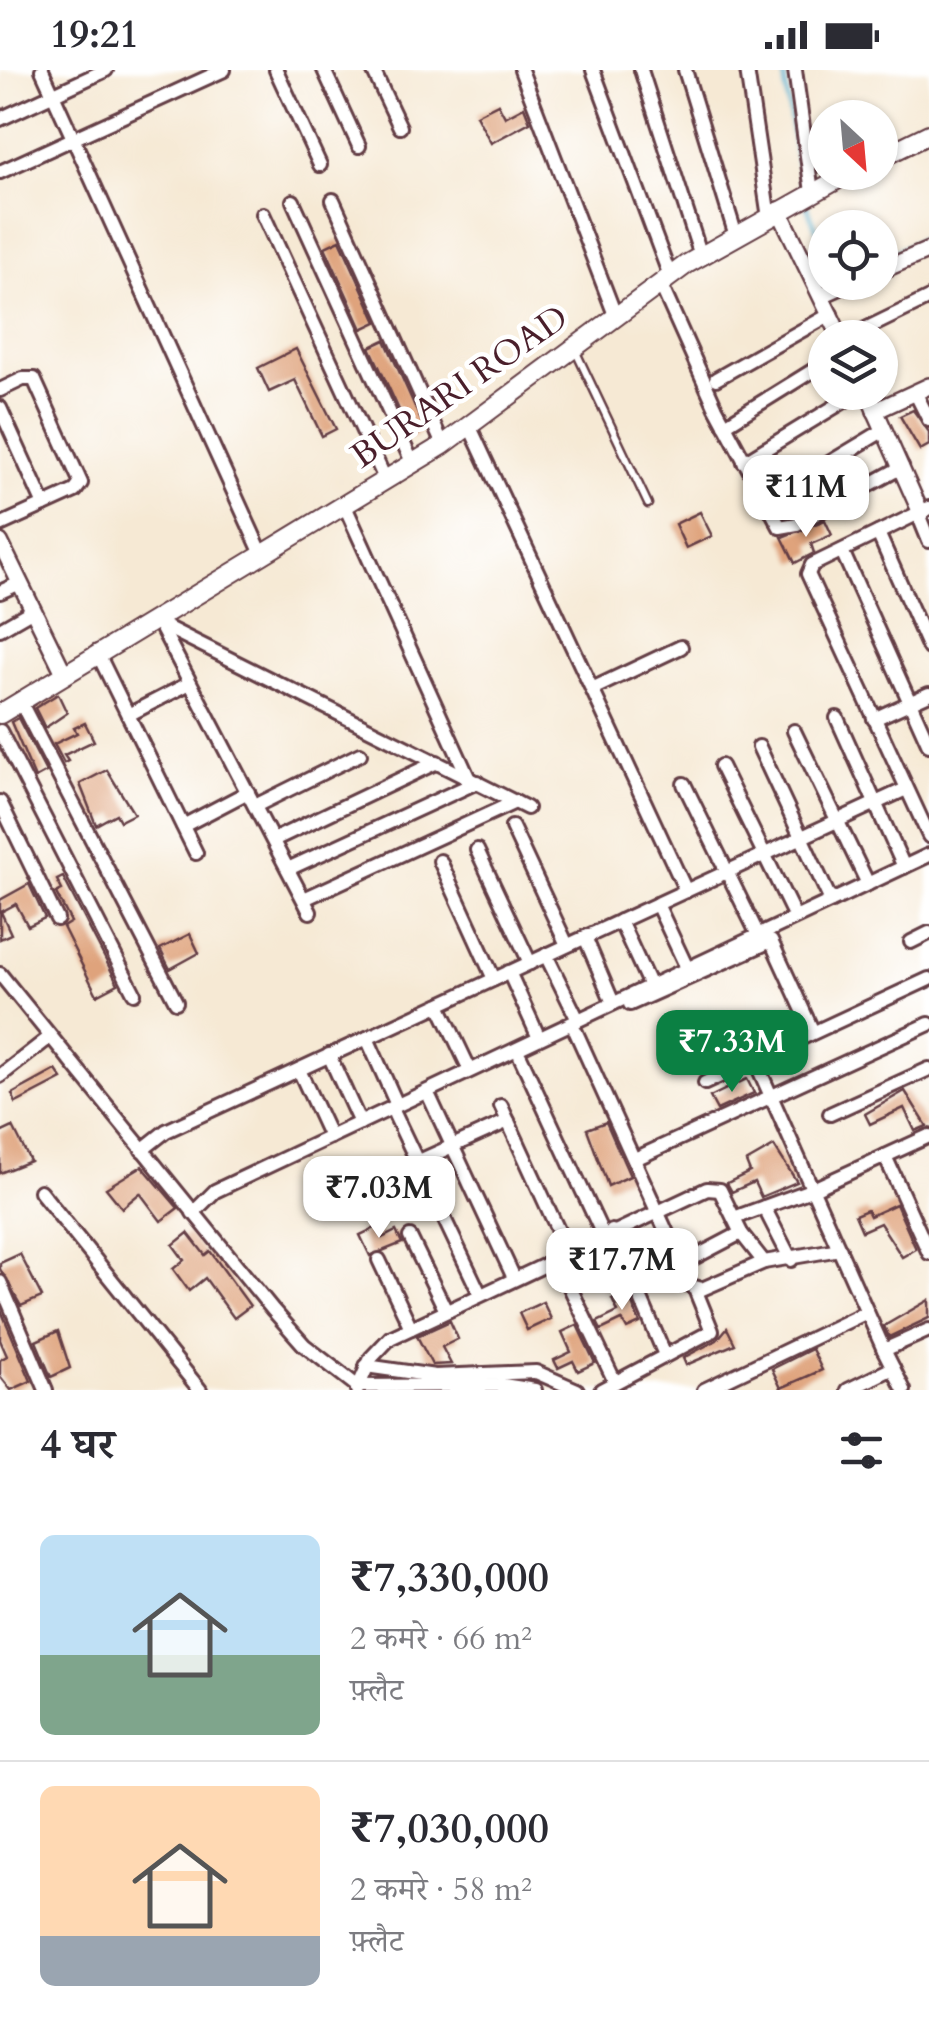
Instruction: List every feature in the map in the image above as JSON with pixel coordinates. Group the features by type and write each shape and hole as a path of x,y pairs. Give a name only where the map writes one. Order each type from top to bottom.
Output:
{"main road":[{"path":"898,149 929,134"},
{"name":"BURARI ROAD","path":"0,714 97,652 158,620 261,552 413,464 665,279 818,190"}],"street":[{"path":"42,70 261,552"},
{"path":"0,119 90,73 106,70"},
{"path":"0,172 224,70"},
{"path":"276,70 320,165"},
{"path":"324,70 358,146"},
{"path":"373,70 400,127"},
{"path":"521,70 615,315"},
{"path":"593,70 665,279 725,425 785,529 902,467"},
{"path":"641,70 701,256"},
{"path":"685,70 736,236"},
{"path":"747,70 808,253"},
{"path":"792,204 794,70"},
{"path":"334,200 442,445"},
{"path":"293,201 413,464"},
{"path":"263,214 386,481"},
{"path":"898,263 929,250"},
{"path":"882,320 929,298"},
{"path":"824,300 834,320"},
{"path":"716,379 831,314"},
{"path":"725,425 808,374"},
{"path":"0,390 23,379 34,379 80,478 80,487 0,524"},
{"path":"929,420 922,389 875,411 922,512 929,541"},
{"path":"0,408 44,505"},
{"path":"744,462 829,410"},
{"path":"469,426 686,890"},
{"path":"766,500 884,430"},
{"path":"344,504 472,780"},
{"path":"922,512 812,566 808,574 929,836"},
{"path":"878,534 929,648"},
{"path":"0,542 64,673"},
{"path":"842,551 929,745"},
{"path":"0,592 20,582"},
{"path":"0,629 33,610"},
{"path":"158,620 436,762 521,805 307,906 158,620"},
{"path":"592,689 681,648"},
{"path":"97,652 196,853"},
{"path":"128,715 190,682"},
{"path":"874,719 929,694"},
{"path":"20,702 176,1002"},
{"path":"837,718 904,867"},
{"path":"794,730 868,884"},
{"path":"0,731 134,993"},
{"path":"759,747 831,900"},
{"path":"255,806 360,754"},
{"path":"273,840 436,762"},
{"path":"722,766 795,917"},
{"path":"288,870 472,780"},
{"path":"684,784 758,934"},
{"path":"147,1145 298,1070 906,789"},
{"path":"183,826 248,792"},
{"path":"0,802 57,919"},
{"path":"512,827 568,945"},
{"path":"477,850 530,962"},
{"path":"201,1207 211,1193 360,1123 430,1098 520,1056 614,1003 929,856"},
{"path":"440,861 494,979"},
{"path":"658,904 686,968"},
{"path":"620,921 650,986"},
{"path":"911,942 929,934"},
{"path":"585,937 614,1003"},
{"path":"201,1207 470,1070 771,941 813,1032"},
{"path":"546,956 712,1330 601,1390"},
{"path":"509,972 539,1038"},
{"path":"0,974 50,1038 201,1207 304,1344 361,1378 535,1390"},
{"path":"705,1083 929,979"},
{"path":"439,1004 470,1070"},
{"path":"637,1158 929,1024"},
{"path":"0,1076 50,1038"},
{"path":"367,1038 417,1162 480,1294"},
{"path":"330,1055 360,1123"},
{"path":"520,1056 666,1355"},
{"path":"754,1058 904,1390"},
{"path":"830,1114 929,1069"},
{"path":"298,1070 330,1137"},
{"path":"430,1098 514,1278"},
{"path":"501,1106 615,1382"},
{"path":"417,1162 508,1121"},
{"path":"734,1218 811,1190 929,1136"},
{"path":"884,1156 929,1253"},
{"path":"361,1378 380,1346 411,1328 607,1233 715,1188 764,1262"},
{"path":"40,1191 200,1390"},
{"path":"764,1207 790,1260"},
{"path":"682,1264 742,1233"},
{"path":"410,1237 446,1311"},
{"path":"695,1290 764,1262 840,1249"},
{"path":"379,1260 411,1328"},
{"path":"0,1282 46,1390"},
{"path":"704,1390 867,1312"},
{"path":"884,1350 929,1330"},
{"path":"848,1390 893,1368"},
{"path":"361,1378 536,1372 577,1390"}],"lane":[{"path":"573,346 648,504"}],"building":[{"path":"498,104 505,117 524,107 530,122 491,143 476,115"},
{"path":"340,240 377,322 362,329 325,247"},
{"path":"385,340 425,429 412,438 370,347"},
{"path":"296,349 336,429 322,436 295,380 269,392 258,368"},
{"path":"913,410 929,432 929,445 920,450 900,416"},
{"path":"700,512 712,536 686,548 675,524"},
{"path":"825,520 832,535 811,544 814,553 795,563 782,537"},
{"path":"58,694 67,713 45,728 35,708"},
{"path":"18,718 46,772 35,778 11,722"},
{"path":"85,723 94,741 64,755 68,761 64,763 54,744 77,733 74,728"},
{"path":"107,770 134,814 120,821 116,814 96,825 80,784"},
{"path":"63,877 118,984 97,995 63,927 71,922 56,893 62,890 57,880"},
{"path":"29,884 45,918 28,926 16,904 1,912 11,934 0,939 0,900"},
{"path":"190,934 199,953 170,969 160,949"},
{"path":"56,1070 62,1079 16,1103 12,1094"},
{"path":"747,1079 754,1093 717,1110 710,1097"},
{"path":"905,1091 927,1126 915,1131 904,1108 870,1124 865,1114"},
{"path":"606,1122 630,1176 608,1186 587,1129"},
{"path":"13,1127 30,1161 0,1173 0,1133"},
{"path":"774,1146 797,1182 761,1197 754,1182 732,1192 727,1183 750,1172 746,1162"},
{"path":"142,1166 178,1208 161,1221 140,1193 122,1208 106,1188"},
{"path":"896,1204 916,1249 902,1257 880,1223 862,1231 855,1215 867,1210 870,1216"},
{"path":"377,1227 382,1238 396,1231 402,1243 370,1256 360,1235"},
{"path":"188,1233 205,1255 210,1251 250,1306 234,1318 205,1278 189,1291 173,1269 184,1260 173,1245"},
{"path":"20,1254 42,1297 21,1306 0,1269 0,1263"},
{"path":"627,1291 640,1323 627,1329 622,1320 601,1330 597,1322 618,1312 612,1299"},
{"path":"929,1300 929,1318 889,1337 884,1326"},
{"path":"543,1302 551,1319 527,1330 519,1313"},
{"path":"0,1308 31,1381 11,1390 0,1376 0,1360 7,1356 0,1340"},
{"path":"450,1321 458,1339 442,1347 451,1364 432,1365 417,1336"},
{"path":"577,1325 595,1363 578,1371 573,1361 558,1368 554,1360 571,1352 562,1332"},
{"path":"727,1328 735,1344 686,1365 683,1358 717,1340"},
{"path":"58,1331 70,1368 51,1377 36,1341"},
{"path":"812,1349 822,1370 781,1388 772,1369"}],"waterway":[{"path":"783,70 802,193"},
{"path":"805,202 808,210"},
{"path":"898,250 929,235"}]}
